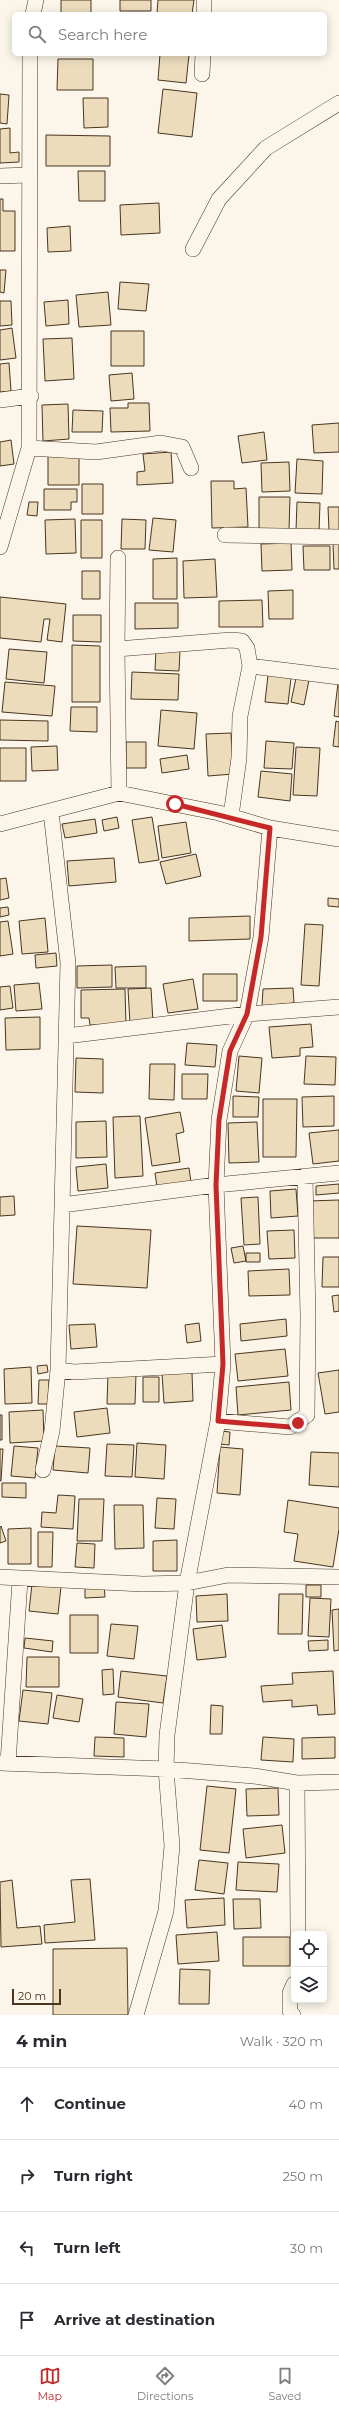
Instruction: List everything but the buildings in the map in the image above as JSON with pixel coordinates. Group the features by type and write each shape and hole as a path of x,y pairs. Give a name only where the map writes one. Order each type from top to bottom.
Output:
{"street":[{"path":"33,12 36,0"},
{"path":"204,0 204,12"},
{"path":"0,547 29,448 31,396 28,175 30,56"},
{"path":"202,56 202,74"},
{"path":"192,249 219,199 266,148 339,103"},
{"path":"0,176 28,175"},
{"path":"0,400 31,396"},
{"path":"29,448 96,452 161,443 182,447 191,468"},
{"path":"225,535 339,537"},
{"path":"118,558 117,649 120,793"},
{"path":"117,649 231,640 242,641 247,648 250,666 240,716 239,758 231,816"},
{"path":"250,666 339,677"},
{"path":"0,824 120,793 231,816 270,828 339,839"},
{"path":"43,1470 52,1431 58,1370 68,963 51,812"},
{"path":"136,2015 166,1911 172,1846 166,1769 167,1735 187,1582 218,1421 223,1364 216,1185 219,1120 230,1051 247,1014 261,937 270,828"},
{"path":"66,1036 247,1014 339,1007"},
{"path":"62,1205 216,1185 339,1173"},
{"path":"218,1421 290,1427 307,1416 308,1316 305,1176"},
{"path":"58,1370 82,1371 223,1364"},
{"path":"0,1578 20,1580 59,1579 144,1584 187,1582 228,1575 339,1577"},
{"path":"20,1580 4,1763 166,1769 254,1776 297,1783 339,1782"},
{"path":"297,1783 298,1931"},
{"path":"291,1990 290,2011 293,2015"}],"route":[{"path":"175,804 231,816 270,828 261,937 247,1014 230,1051 219,1120 216,1185 223,1364 218,1421 290,1427 298,1423"}]}
